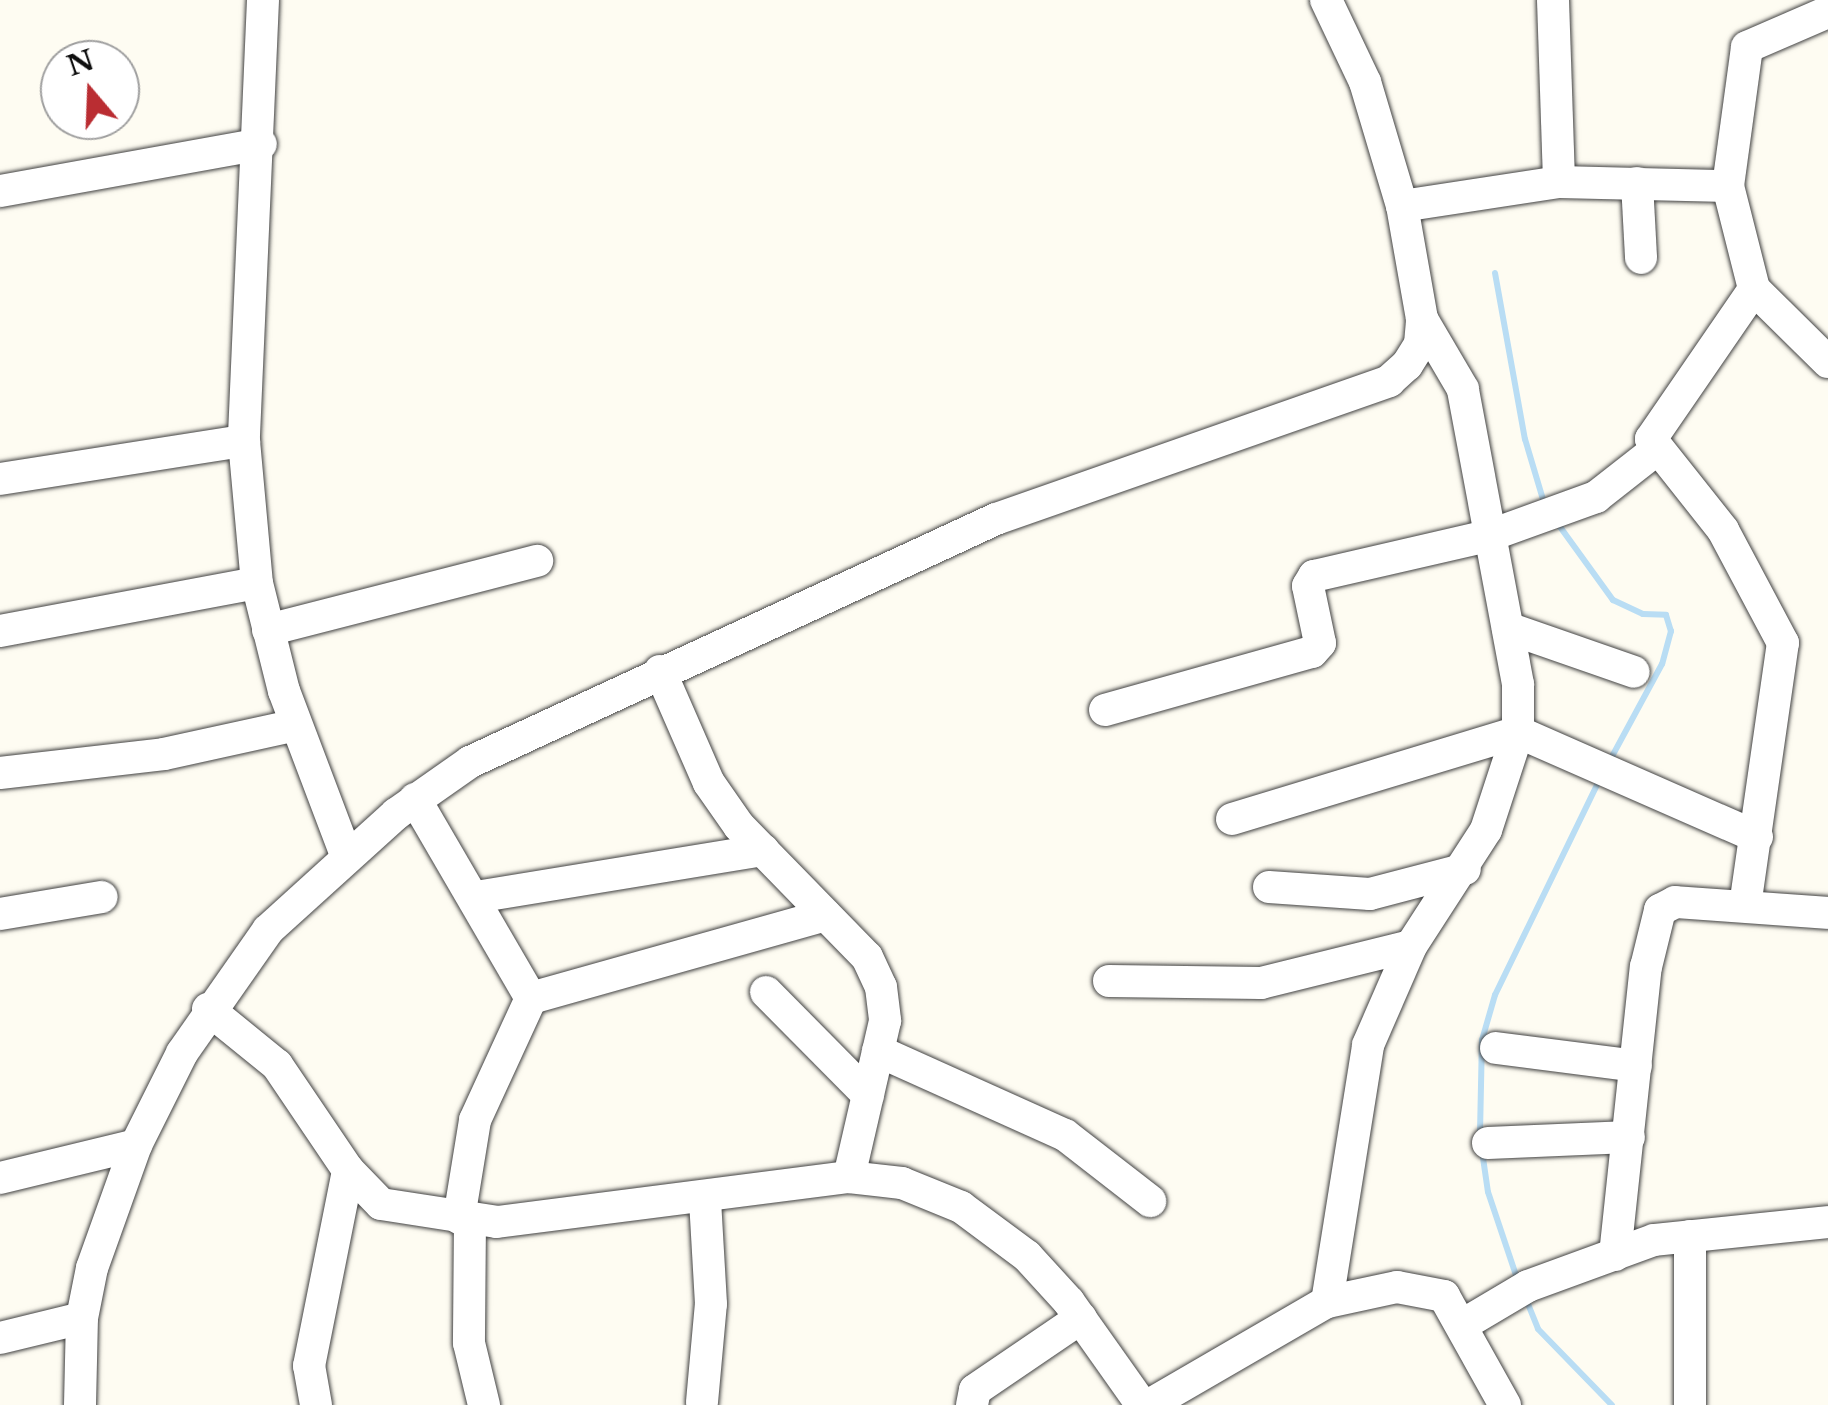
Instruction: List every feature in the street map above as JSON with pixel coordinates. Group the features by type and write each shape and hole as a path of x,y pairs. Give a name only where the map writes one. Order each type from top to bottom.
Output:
{"street":[{"path":"262,0 261,144 244,441 258,584 296,725 346,855"},
{"path":"80,1405 82,1318 136,1146 208,1009 268,930 346,855 415,799 470,762 996,519 1389,381 1420,344 1422,319 1402,206 1365,82 1326,0"},
{"path":"1553,0 1559,182"},
{"path":"1828,12 1746,47 1728,186 1754,289 1828,362"},
{"path":"0,191 261,144"},
{"path":"1402,206 1559,182 1728,186"},
{"path":"1636,183 1642,258"},
{"path":"1745,906 1777,718 1781,636 1724,530 1656,450 1652,434 1754,289"},
{"path":"1327,1302 1368,1046 1410,946 1465,869 1498,803 1518,732 1508,628 1463,389 1422,319"},
{"path":"0,479 244,441"},
{"path":"1104,710 1312,652 1320,640 1308,586 1320,574 1491,535 1596,498 1656,450"},
{"path":"268,630 537,560"},
{"path":"0,631 258,584"},
{"path":"1508,628 1634,672"},
{"path":"660,671 709,783 763,850 867,957 881,987 884,1020 849,1176"},
{"path":"0,774 164,754 296,725"},
{"path":"1232,820 1518,732 1757,838"},
{"path":"415,799 476,897 531,998"},
{"path":"476,897 763,850"},
{"path":"1269,886 1370,894 1465,869"},
{"path":"0,914 102,897"},
{"path":"1615,1255 1636,1066 1660,910 1675,902 1828,913"},
{"path":"484,1405 469,1343 464,1219 475,1120 531,998 826,915"},
{"path":"1109,981 1261,983 1410,946"},
{"path":"766,992 868,1095"},
{"path":"208,1009 277,1065 348,1170 381,1204 464,1219 705,1199 849,1176 902,1184 961,1206 1027,1256 1082,1318 1146,1405 1327,1302 1397,1288 1427,1289 1444,1296 1464,1324 1505,1405"},
{"path":"1496,1048 1636,1066"},
{"path":"878,1051 1065,1135 1150,1201"},
{"path":"1488,1143 1629,1137"},
{"path":"0,1178 136,1146"},
{"path":"316,1405 309,1366 348,1170"},
{"path":"702,1402 711,1304 705,1199"},
{"path":"1464,1324 1523,1288 1615,1255 1690,1236 1828,1222"},
{"path":"1690,1236 1690,1405"},
{"path":"0,1338 82,1318"},
{"path":"972,1405 971,1393 1082,1318"}],"waterway":[{"path":"1495,273 1525,439 1545,506"},
{"path":"1558,524 1613,600 1643,614 1666,615 1671,631 1662,664 1609,762"},
{"path":"1480,1133 1482,1040 1495,995 1601,777"},
{"path":"1482,1151 1488,1192 1517,1278"},
{"path":"1526,1299 1538,1329 1612,1405"}]}
